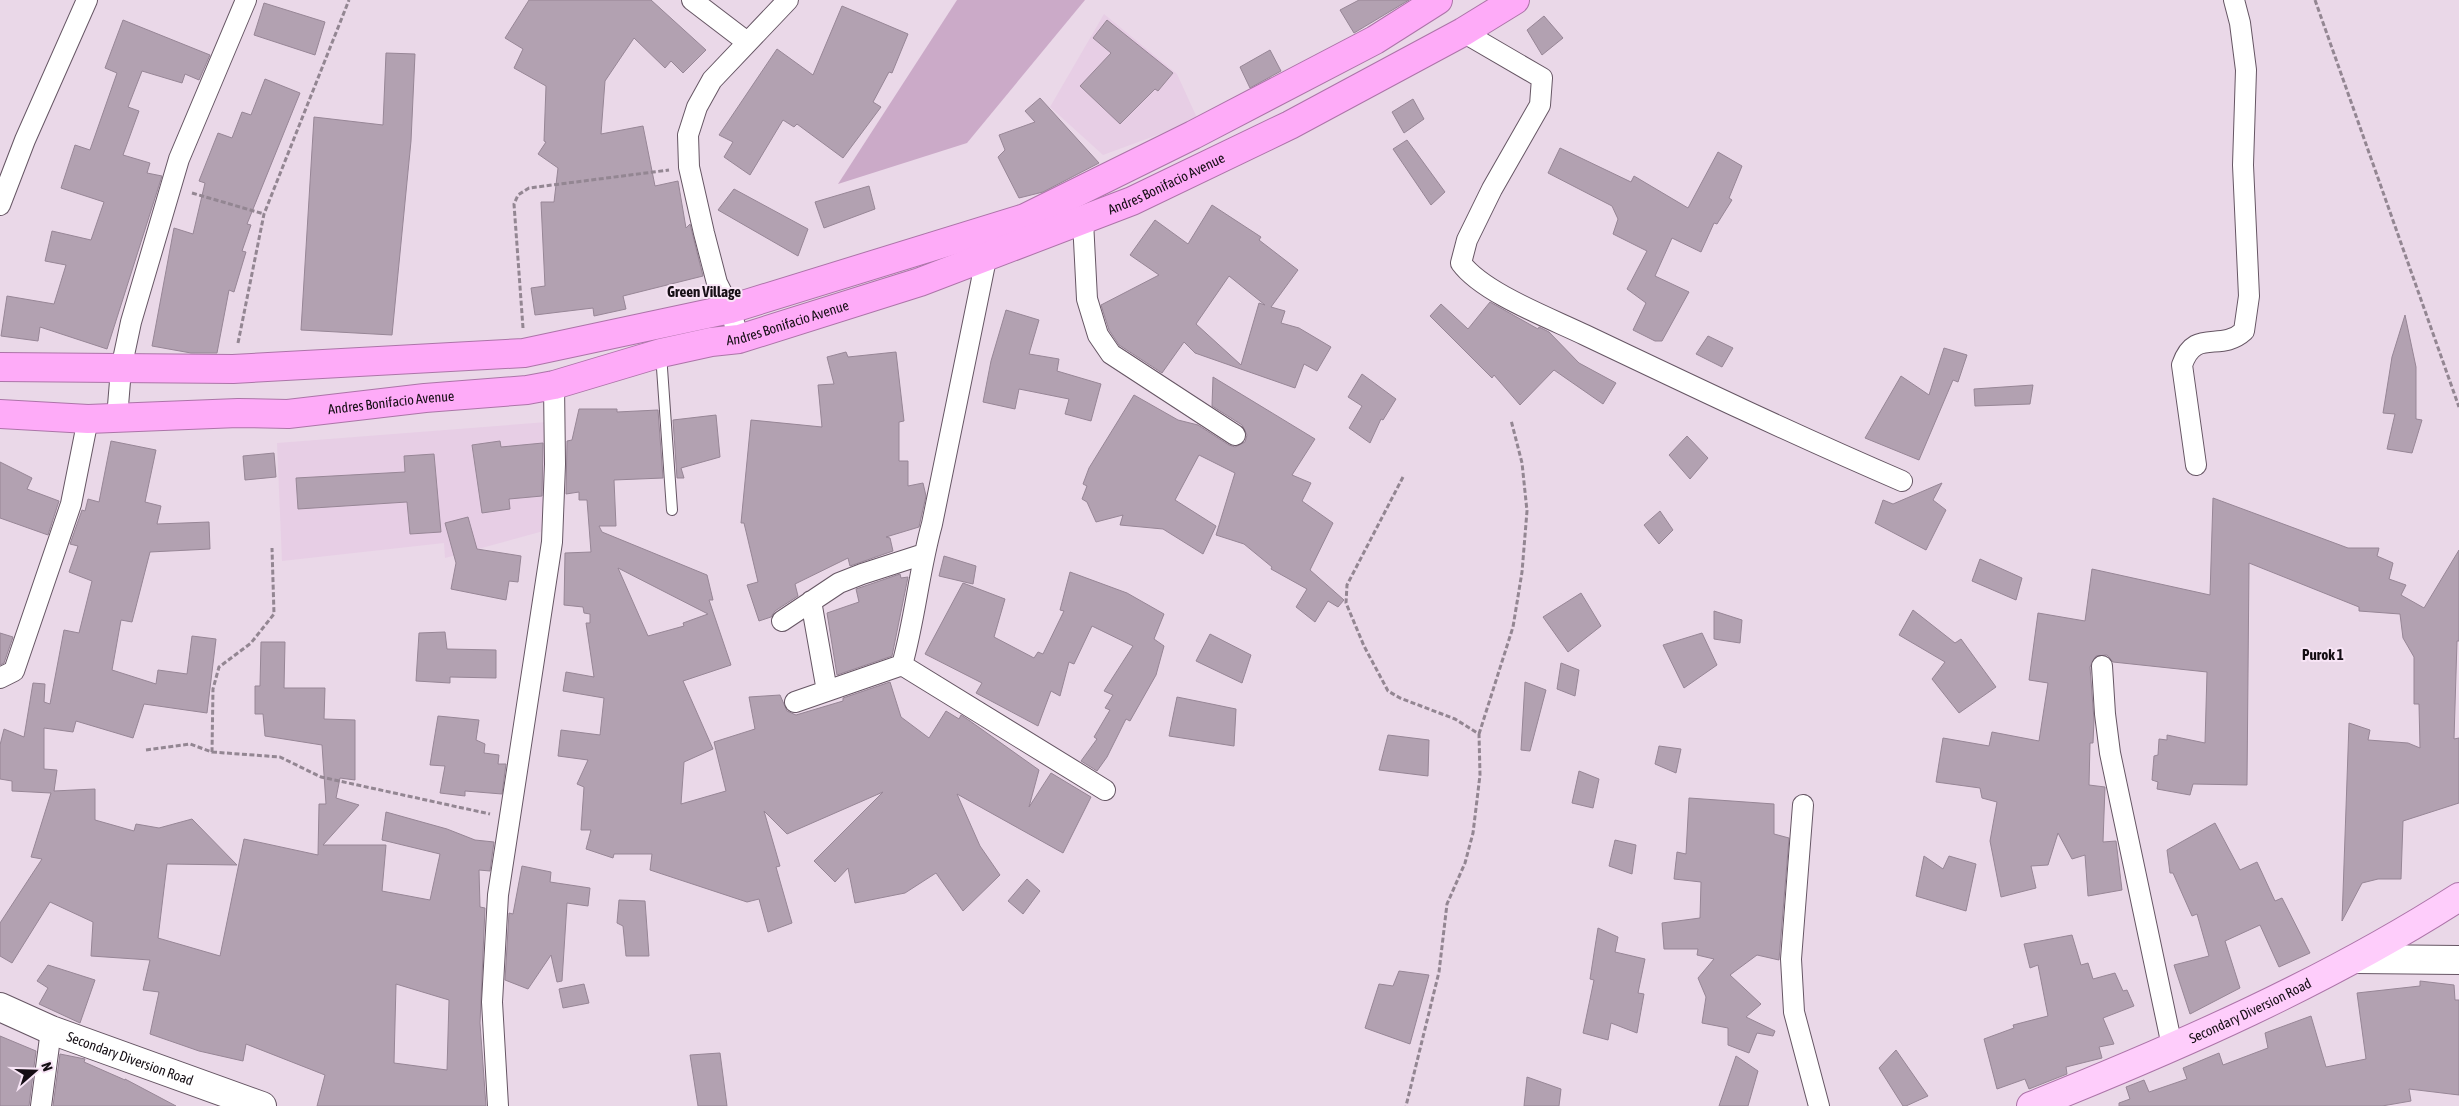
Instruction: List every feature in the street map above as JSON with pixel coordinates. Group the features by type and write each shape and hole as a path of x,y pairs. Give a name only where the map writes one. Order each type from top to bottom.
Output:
{"highway":[{"name":"Andres Bonifacio Avenue","path":"0,367 233,369 524,353 730,308 1025,218 1193,135 1366,44 1438,0"},
{"name":"Andres Bonifacio Avenue","path":"0,414 88,419 238,413 288,414 425,398 527,390 554,385 661,353 711,342 739,339 920,282 986,259 1083,221 1180,179 1290,125 1462,32 1514,0"}],"main road":[{"name":"Secondary Diversion Road","path":"2031,1106 2172,1046 2356,959 2459,897"}],"street":[{"path":"0,205 25,140 87,0"},
{"path":"117,418 121,369 131,322 179,159 246,0"},
{"path":"692,0 747,42"},
{"path":"739,339 730,308 717,283 689,167 688,136 697,107 712,80 788,0"},
{"path":"2196,464 2182,365 2187,352 2195,344 2227,340 2238,337 2244,331 2249,296 2243,165 2246,70 2240,24 2234,0"},
{"path":"1462,32 1542,78 1540,105 1492,188 1467,240 1461,263 1469,274 1512,300 1629,356 1823,447 1902,481"},
{"path":"1083,221 1088,299 1098,334 1111,354 1235,435"},
{"path":"902,665 913,626 924,554 932,524 986,259"},
{"path":"498,1106 492,1002 498,895 552,542 555,464 554,385"},
{"path":"0,678 14,671 71,504 88,419"},
{"path":"782,621 839,583 924,554"},
{"path":"811,601 826,691"},
{"path":"795,702 902,665"},
{"path":"902,665 1105,790"},
{"path":"2102,666 2110,753 2172,1046"},
{"path":"1804,805 1791,959 1794,1012 1819,1106"},
{"path":"2356,959 2459,960"},
{"name":"Secondary Diversion Road","path":"0,1007 52,1030 262,1106"},
{"path":"41,1106 52,1030"}],"lane":[{"path":"661,353 672,510"}],"path":[{"path":"233,369 264,214 349,0"},
{"path":"2315,0 2459,407"},
{"path":"524,353 514,204 518,195 529,188 689,167"},
{"path":"172,187 264,214"},
{"path":"1406,1106 1439,972 1447,904 1465,863 1473,834 1480,775 1479,734 1513,627 1522,572 1527,511 1522,463 1511,420"},
{"path":"1403,477 1347,584 1346,602 1364,646 1388,692 1454,719 1479,734"},
{"path":"212,752 213,689 219,667 251,643 274,614 272,548"},
{"path":"146,750 190,744 212,752 280,756 321,777 510,819"}],"shaded area":[{"path":"957,0 1085,0 967,143 838,184"},
{"path":"1104,14 1177,74 1198,120 1103,155 1050,107"},
{"path":"547,422 547,530 445,558 444,543 282,561 277,443"}],"building":[{"path":"529,0 651,0 706,50 683,73 671,61 665,68 634,38 605,81 601,134 643,126 655,186 678,181 686,228 690,224 703,276 623,296 626,309 594,316 593,308 535,315 531,288 545,286 541,202 554,202 558,168 538,154 546,142 544,141 546,86 514,68 523,49 505,38"},
{"path":"1359,0 1409,0 1354,33 1340,10"},
{"path":"264,3 325,22 315,55 254,35"},
{"path":"842,6 908,34 892,73 889,72 873,102 881,107 843,158 797,124 794,127 783,120 750,175 724,157 733,142 719,135 777,49 813,75"},
{"path":"1544,16 1563,38 1542,55 1527,30"},
{"path":"123,20 210,55 199,80 185,74 182,83 142,71 128,107 139,111 123,155 150,163 147,173 162,176 107,349 40,327 38,341 1,336 7,296 54,304 66,265 45,261 52,231 91,240 104,202 61,188 75,145 90,150 117,73 105,68"},
{"path":"1107,20 1173,73 1158,91 1155,89 1120,124 1080,86 1111,53 1093,38"},
{"path":"1270,50 1281,71 1250,88 1240,67"},
{"path":"386,53 415,54 411,141 392,335 301,330 314,117 383,125"},
{"path":"265,79 300,93 247,224 251,225 242,251 246,252 234,292 229,290 217,353 191,353 152,346 174,228 193,234 205,183 199,181 218,133 232,138 242,112 251,115"},
{"path":"1040,98 1099,163 1043,192 1019,198 998,157 1005,150 999,135 1035,122 1025,111"},
{"path":"1413,99 1424,119 1404,133 1392,112"},
{"path":"1407,140 1445,192 1431,205 1393,149"},
{"path":"1560,148 1631,182 1634,176 1688,208 1718,152 1742,166 1729,198 1732,200 1717,224 1714,223 1701,252 1672,238 1655,276 1689,292 1662,341 1655,341 1633,330 1646,303 1627,289 1647,251 1613,234 1618,219 1612,206 1548,173"},
{"path":"869,186 875,209 824,228 815,202"},
{"path":"734,189 808,229 798,256 718,210"},
{"path":"1212,205 1261,237 1259,240 1298,270 1271,307 1285,311 1281,323 1299,328 1331,347 1317,371 1304,364 1295,388 1195,353 1184,342 1162,373 1119,345 1109,330 1101,305 1159,275 1130,255 1155,220 1188,244","holes":["1229,276 1265,305 1259,303 1241,365 1196,324"]},
{"path":"1490,302 1538,329 1539,327 1549,332 1579,363 1616,383 1603,404 1554,370 1520,405 1494,375 1492,378 1430,316 1441,304 1468,329"},
{"path":"1006,310 1039,320 1029,354 1059,359 1057,371 1101,384 1091,421 1065,414 1069,399 1019,389 1015,409 983,402 991,361"},
{"path":"2405,315 2416,367 2416,419 2422,420 2412,453 2387,449 2395,414 2383,413 2392,357"},
{"path":"1708,336 1733,348 1722,367 1696,354"},
{"path":"1944,348 1967,355 1958,382 1953,380 1919,460 1865,438 1901,376 1929,395"},
{"path":"846,352 848,357 896,352 904,421 899,422 899,461 908,461 908,486 923,483 926,496 919,527 886,537 890,538 893,551 850,566 848,558 795,584 798,596 775,611 771,617 759,621 747,585 758,582 744,523 741,523 751,420 822,427 818,385 834,384 827,357"},
{"path":"1362,374 1396,399 1383,420 1381,419 1370,443 1349,428 1362,406 1348,397"},
{"path":"1213,377 1315,439 1292,475 1311,483 1302,501 1333,523 1310,570 1344,600 1338,607 1328,601 1315,622 1296,607 1307,589 1271,569 1272,567 1244,544 1216,535 1235,473 1199,455 1175,500 1216,526 1203,554 1163,529 1120,525 1123,515 1096,522 1087,502 1082,499 1087,486 1083,484 1089,468 1134,395 1178,420 1198,425 1229,445 1235,447 1245,442 1247,435 1242,425 1212,406"},
{"path":"2033,385 2030,404 1975,406 1974,389"},
{"path":"579,409 617,409 617,412 658,410 663,478 614,480 616,526 599,526 602,532 707,575 713,600 709,600 731,665 683,681 713,749 684,762 681,804 726,791 714,742 755,729 749,697 780,695 787,711 796,715 843,701 843,698 890,682 901,717 929,738 946,711 959,719 961,715 1039,770 1029,807 1051,773 1091,797 1063,853 957,794 980,846 1000,875 963,911 936,873 905,893 855,903 848,868 835,882 814,861 883,792 787,834 764,811 780,866 776,867 792,923 768,932 759,899 747,902 650,870 652,854 614,854 613,858 586,849 591,830 581,830 584,787 577,784 588,760 558,756 561,730 600,735 604,698 563,691 566,672 594,677 586,623 590,623 590,614 584,613 583,607 564,605 565,553 591,552 587,500 579,500 579,492 566,494 567,441 572,440","holes":["618,568 708,614 683,623 684,626 648,636"]},
{"path":"716,415 720,457 681,468 684,478 677,478 673,420"},
{"path":"1687,436 1708,458 1690,479 1669,455"},
{"path":"111,441 156,450 145,502 161,506 157,524 209,522 210,549 150,552 132,622 121,620 112,670 156,684 158,670 187,674 192,636 216,639 207,713 144,704 133,738 76,721 73,732 44,728 44,769 57,770 54,791 95,789 95,820 134,831 136,824 159,828 192,819 237,865 167,864 158,938 220,956 244,839 318,855 319,804 326,804 322,745 265,736 263,714 255,714 255,686 260,686 261,642 285,642 284,688 325,688 324,719 355,720 355,780 340,778 336,798 359,805 323,845 386,845 382,891 430,900 440,854 382,840 386,812 447,829 475,840 494,842 490,871 479,870 480,907 485,908 480,1023 486,1106 317,1106 325,1075 246,1044 243,1061 199,1051 150,1034 159,992 143,990 150,960 91,956 93,922 50,902 12,963 0,956 0,923 42,859 31,857 51,793 12,791 12,781 0,779 0,745 4,729 24,737 33,683 45,684 44,702 50,704 64,630 79,633 92,581 69,572 78,546 70,544 82,510 85,511 88,499 99,502","holes":["396,984 449,1000 447,1070 394,1063"]},
{"path":"500,441 501,447 543,443 542,496 509,499 510,509 482,513 472,445"},
{"path":"274,453 276,477 245,480 243,456"},
{"path":"434,454 441,532 410,534 407,502 298,509 296,478 405,472 404,456"},
{"path":"0,462 32,478 27,489 59,501 48,535 0,518"},
{"path":"1942,483 1933,500 1946,510 1926,550 1875,523 1883,500 1893,504"},
{"path":"2213,498 2348,548 2379,548 2377,556 2393,563 2389,579 2406,585 2401,595 2424,608 2459,550 2459,641 2457,641 2454,739 2459,738 2459,803 2403,821 2401,879 2378,879 2362,883 2342,921 2349,723 2370,730 2368,740 2408,743 2420,748 2419,704 2414,704 2414,657 2403,638 2400,614 2359,611 2359,607 2249,563 2247,785 2193,784 2190,795 2157,789 2158,782 2152,780 2154,756 2158,755 2159,739 2167,740 2167,735 2205,743 2207,672 2113,662 2107,655 2096,656 2090,667 2094,720 2093,743 2090,743 2089,785 2105,787 2103,842 2116,841 2122,890 2088,896 2085,855 2072,859 2058,833 2048,865 2031,866 2036,888 2001,897 1990,841 1997,802 1982,798 1980,788 1936,782 1943,738 1989,746 1992,732 2039,741 2048,683 2029,680 2038,613 2085,621 2092,569 2210,595"},
{"path":"1660,511 1673,530 1659,544 1644,525"},
{"path":"468,517 477,549 521,556 518,582 509,581 506,600 451,589 456,563 445,523"},
{"path":"944,556 976,566 973,584 939,576"},
{"path":"1980,559 2022,578 2016,600 1972,581"},
{"path":"1070,572 1127,593 1164,614 1154,639 1164,646 1156,675 1130,721 1126,719 1107,757 1097,771 1081,761 1097,739 1094,737 1110,710 1105,708 1113,695 1104,691 1133,646 1092,626 1074,664 1069,662 1060,696 1051,691 1038,726 976,693 982,683 925,654 963,583 1005,599 994,637 1034,658 1038,652 1043,654 1064,611 1060,610"},
{"path":"900,574 901,578 908,577 892,656 837,675 827,613 859,602 856,589"},
{"path":"1581,593 1601,626 1568,652 1543,617"},
{"path":"1913,610 1955,643 1961,639 1996,687 1959,713 1932,679 1945,662 1899,635"},
{"path":"1714,611 1742,620 1740,643 1714,639"},
{"path":"445,632 447,649 496,650 496,678 450,677 450,683 416,681 419,633"},
{"path":"0,633 13,637 4,663 0,665"},
{"path":"1702,633 1717,665 1684,688 1663,645"},
{"path":"1210,634 1251,655 1242,683 1196,661"},
{"path":"1561,663 1579,670 1575,696 1557,689"},
{"path":"1525,682 1546,690 1530,751 1521,750"},
{"path":"1177,697 1236,709 1234,746 1169,736"},
{"path":"438,716 479,720 476,740 485,744 484,753 499,755 498,764 506,764 502,794 465,791 465,796 440,793 445,766 430,765"},
{"path":"1388,735 1429,740 1428,776 1379,770"},
{"path":"1659,746 1681,749 1676,773 1655,764"},
{"path":"1579,771 1599,779 1593,808 1572,803"},
{"path":"1689,798 1774,804 1774,834 1789,838 1779,960 1757,955 1730,975 1761,1004 1746,1017 1775,1031 1773,1036 1757,1033 1749,1053 1728,1045 1728,1028 1702,1023 1706,997 1698,978 1714,959 1697,955 1698,949 1664,949 1662,923 1700,918 1701,882 1674,879 1677,852 1686,854"},
{"path":"2215,823 2240,870 2257,862 2275,901 2282,898 2310,953 2279,967 2260,925 2225,941 2240,988 2190,1014 2174,965 2209,956 2197,914 2192,916 2173,873 2170,873 2167,850"},
{"path":"1615,840 1636,845 1632,874 1609,866"},
{"path":"1924,856 1943,869 1949,856 1976,864 1966,911 1916,896"},
{"path":"522,866 551,872 550,882 590,888 588,906 567,903 562,981 557,982 551,955 528,989 505,980 509,913 513,914"},
{"path":"1027,879 1040,891 1023,914 1008,901"},
{"path":"619,900 645,901 649,956 626,956 623,926 617,923"},
{"path":"1598,928 1618,937 1615,952 1645,959 1638,993 1644,994 1637,1033 1611,1023 1608,1040 1583,1033 1594,980 1590,979"},
{"path":"2072,935 2081,965 2088,963 2093,979 2115,973 2123,991 2127,990 2134,1006 2103,1018 2114,1044 2099,1047 2102,1058 2066,1067 2067,1074 2029,1089 2025,1079 1997,1089 1984,1039 2014,1028 2013,1025 2048,1016 2038,965 2030,968 2024,944"},
{"path":"48,965 95,980 80,1023 39,1004 48,988 37,981"},
{"path":"1399,971 1429,975 1410,1044 1365,1028 1379,984 1393,986"},
{"path":"2420,981 2454,985 2455,1000 2459,1000 2459,1095 2409,1089 2411,1101 2382,1106 2119,1106 2119,1103 2130,1099 2126,1087 2144,1080 2149,1092 2187,1079 2183,1068 2219,1053 2223,1065 2268,1048 2265,1033 2311,1016 2326,1067 2366,1059 2357,993 2420,986"},
{"path":"584,984 589,1003 563,1008 559,989"},
{"path":"0,1036 36,1051 29,1106 0,1106"},
{"path":"1896,1050 1928,1096 1906,1106 1903,1106 1879,1068"},
{"path":"720,1053 727,1106 698,1106 690,1055"},
{"path":"60,1054 85,1059 84,1062 125,1079 176,1106 53,1106"},
{"path":"1736,1056 1758,1071 1748,1106 1719,1106"},
{"path":"1527,1077 1561,1089 1559,1106 1524,1106"}],"district":[{"name":"Green Village","path":"704,291"},
{"name":"Purok 1","path":"2323,654"}]}
